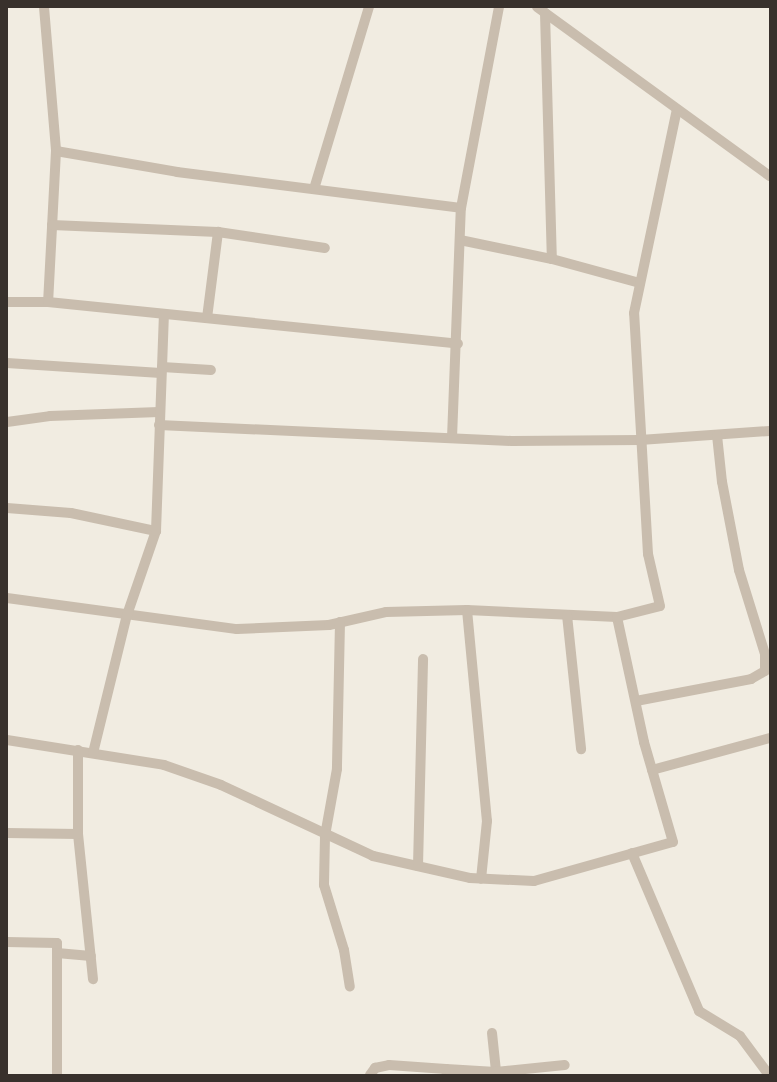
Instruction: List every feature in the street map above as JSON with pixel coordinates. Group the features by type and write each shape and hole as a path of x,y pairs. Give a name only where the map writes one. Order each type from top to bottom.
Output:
{"street":[{"path":"44,7 56,151 48,302"},
{"path":"314,189 369,7"},
{"path":"452,438 458,344 460,208 499,7"},
{"path":"537,7 770,176"},
{"path":"545,13 552,259"},
{"path":"7,598 237,629 340,622 386,612 467,610 617,617 660,606 648,554 640,440 634,313 677,109"},
{"path":"56,151 177,172 460,208"},
{"path":"52,225 218,232 325,248"},
{"path":"206,318 218,232"},
{"path":"460,240 552,259 640,283"},
{"path":"7,302 48,302 458,344"},
{"path":"93,753 127,615 156,531 159,412 164,314"},
{"path":"7,363 161,370 211,370"},
{"path":"7,422 50,416 159,412"},
{"path":"159,425 452,438 640,440 770,431"},
{"path":"636,701 751,679 765,671 765,654 739,570 726,504 717,435"},
{"path":"7,508 70,513 156,531"},
{"path":"467,610 487,821 481,879"},
{"path":"567,615 581,749"},
{"path":"7,740 78,750 164,765 221,785 325,836 373,856 481,879 534,881 673,842 652,770 617,617"},
{"path":"340,622 337,769 325,836 324,885 344,950 350,987"},
{"path":"418,866 424,659"},
{"path":"652,770 770,738"},
{"path":"78,750 78,834 93,979"},
{"path":"7,833 78,834"},
{"path":"632,853 699,1011 740,1036 769,1075"},
{"path":"7,942 57,943 57,1075"},
{"path":"57,953 91,956"},
{"path":"492,1033 496,1072"},
{"path":"370,1075 375,1068 389,1065 446,1072 496,1072 565,1065"}]}
